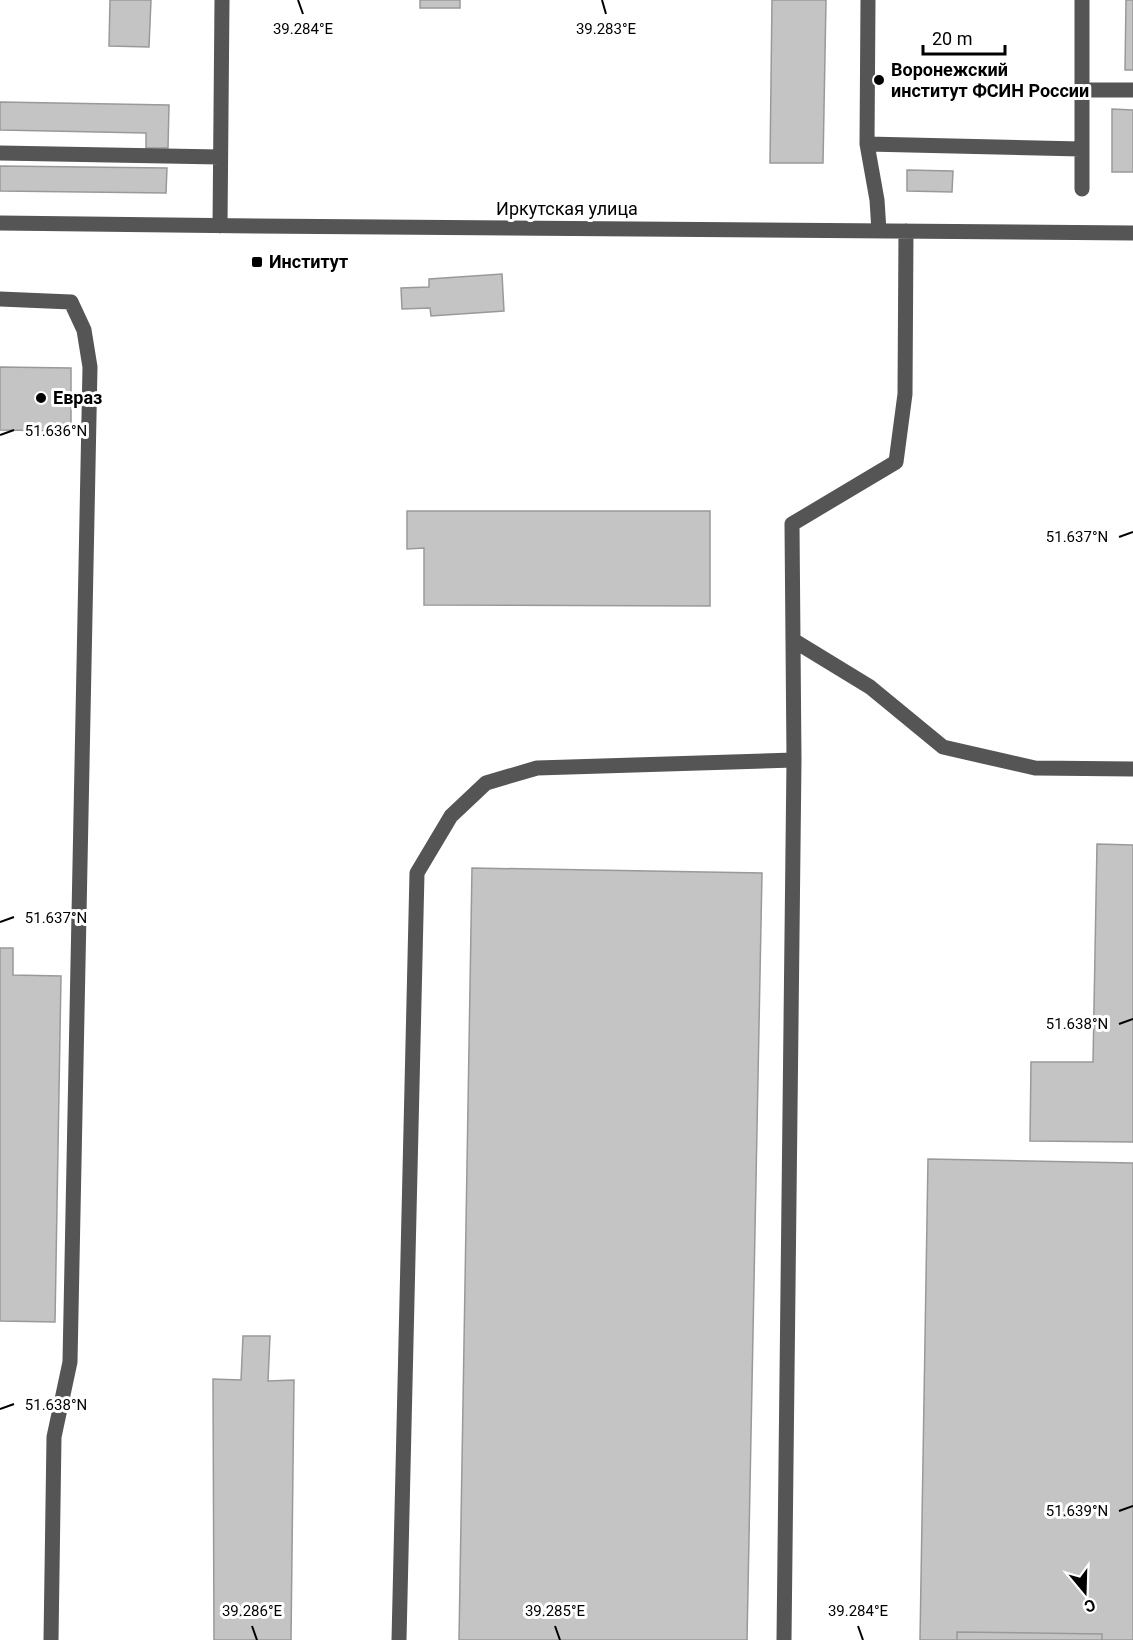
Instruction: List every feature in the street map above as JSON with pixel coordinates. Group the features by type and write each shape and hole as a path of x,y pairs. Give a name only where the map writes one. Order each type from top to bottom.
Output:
{"street":[{"path":"219,226 222,0"},
{"path":"868,0 867,144 878,200 879,231"},
{"path":"1082,0 1082,189"},
{"path":"1082,90 1133,90"},
{"path":"867,144 1081,149"},
{"path":"0,153 220,157"},
{"name":"Иркутская улица","path":"0,222 219,226 1133,233"},
{"path":"784,1640 794,760 792,524 896,462 905,394 906,231"},
{"path":"0,299 71,302 84,330 90,367 70,1362 54,1437 51,1640"},
{"path":"793,640 870,687 943,747 1035,768 1133,769"},
{"path":"399,1640 417,873 451,816 486,783 537,768 794,760"}],"building":[{"path":"110,0 151,0 149,47 109,46"},
{"path":"420,0 460,0 460,8 420,8"},
{"path":"772,0 826,0 823,163 770,163"},
{"path":"1126,0 1133,0 1133,70 1125,70"},
{"path":"0,102 169,105 168,148 146,148 146,133 0,130"},
{"path":"1112,109 1133,110 1133,172 1112,172"},
{"path":"0,166 167,168 166,193 0,191"},
{"path":"907,170 953,171 952,192 907,191"},
{"path":"502,274 504,311 431,316 430,308 402,309 401,288 429,287 429,279"},
{"path":"0,367 71,368 71,431 0,430"},
{"path":"407,511 710,511 710,606 424,605 424,548 407,549"},
{"path":"1097,844 1133,845 1133,1142 1030,1141 1031,1062 1093,1062"},
{"path":"472,868 762,873 747,1640 459,1640"},
{"path":"0,948 13,948 13,975 61,976 55,1322 0,1321"},
{"path":"928,1159 1133,1163 1133,1640 1102,1640 1102,1634 957,1632 957,1640 920,1640"},
{"path":"243,1336 270,1336 268,1381 294,1380 291,1640 214,1640 213,1379 241,1380"},
{"path":"957,1632 1102,1634 1102,1640 957,1640"}],"place":[{"name":"Воронежский институт ФСИН России","path":"879,80"},
{"name":"Институт","path":"257,262"},
{"name":"Евраз","path":"41,398"}]}
